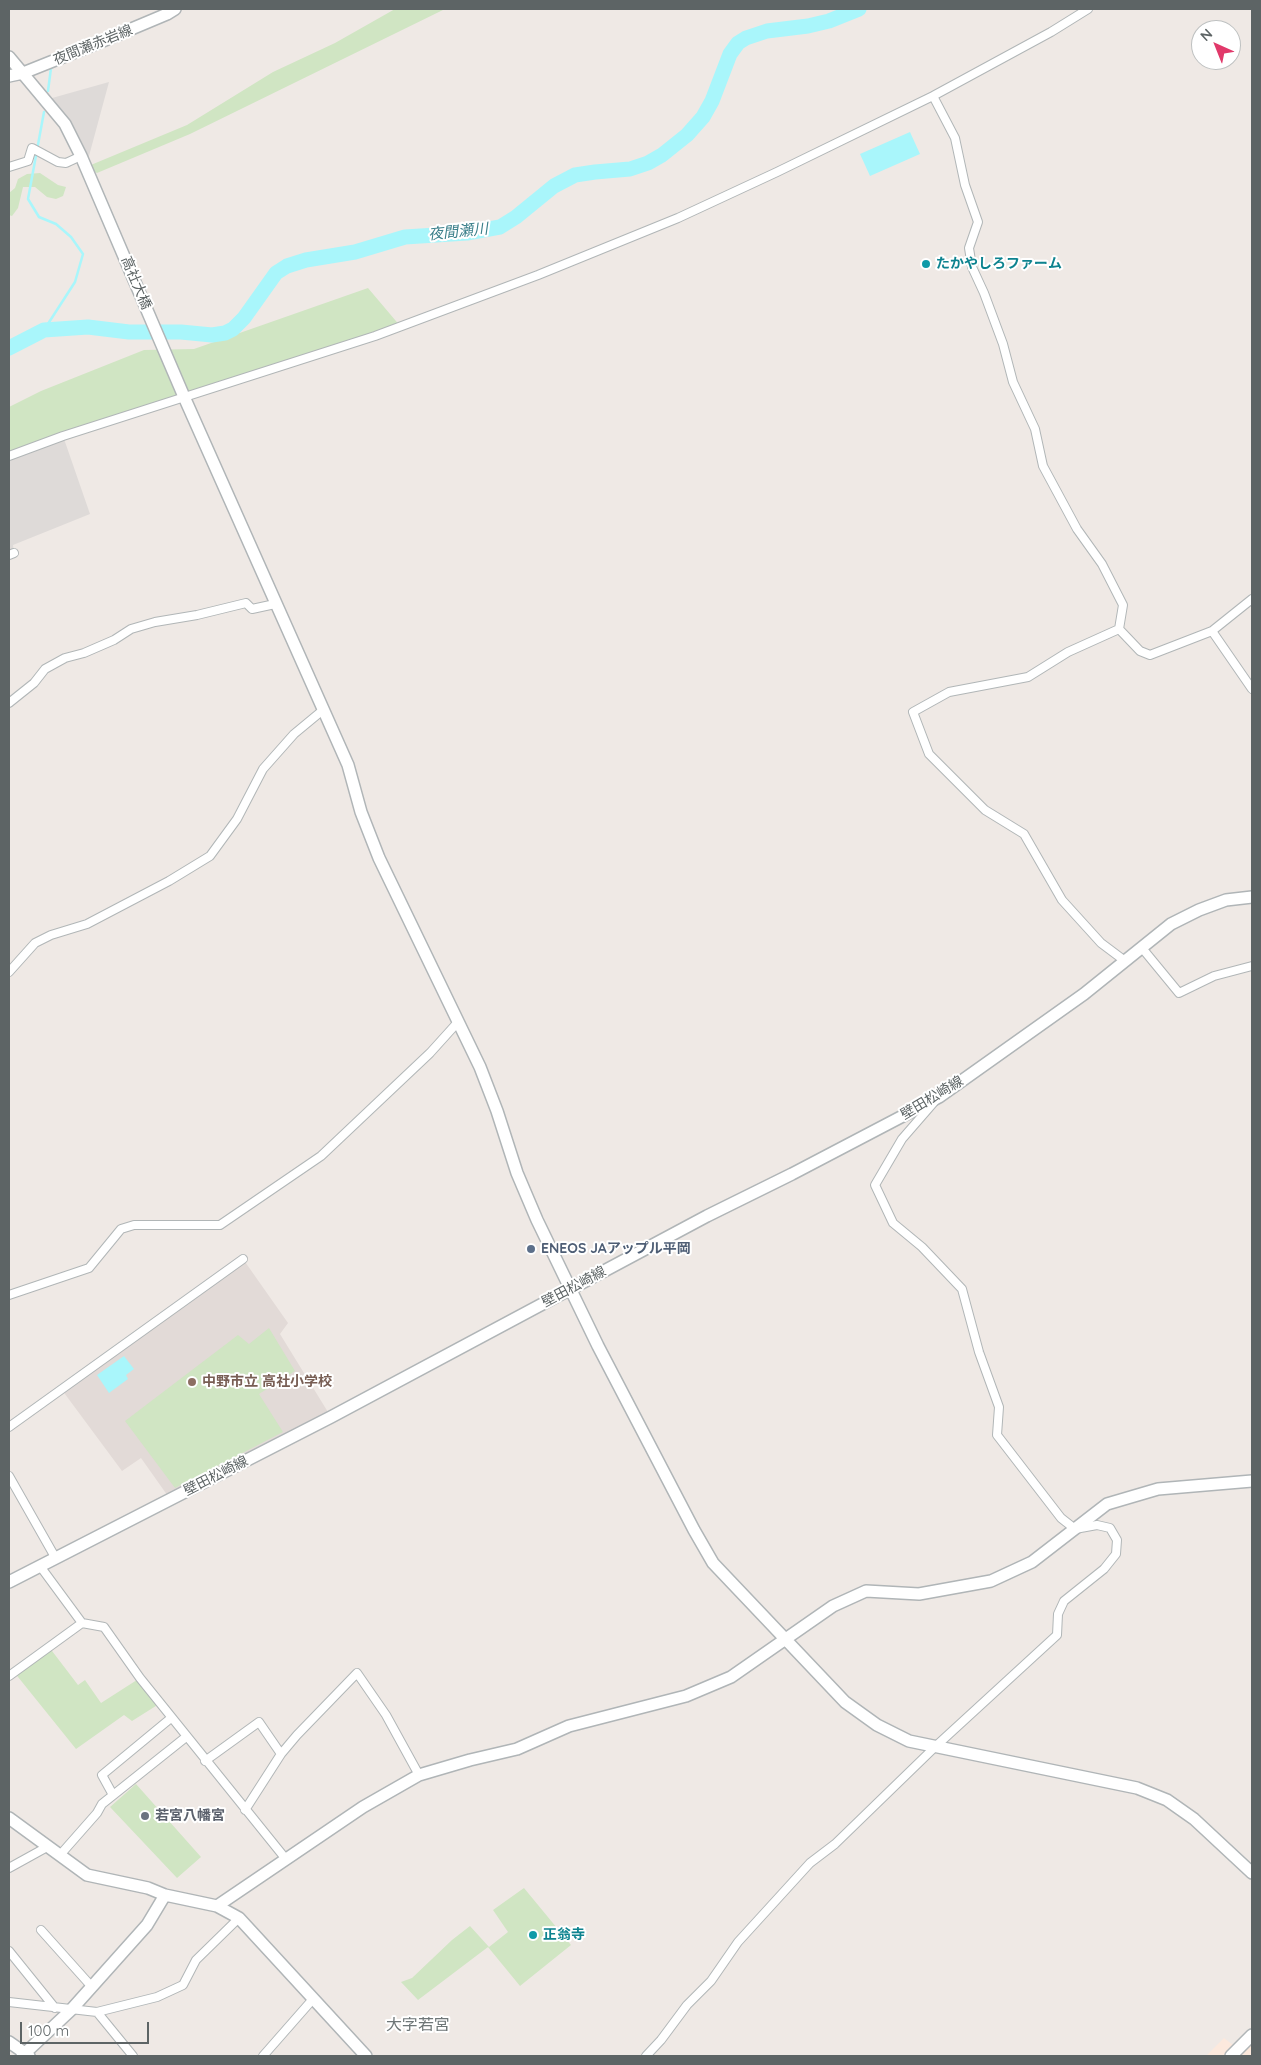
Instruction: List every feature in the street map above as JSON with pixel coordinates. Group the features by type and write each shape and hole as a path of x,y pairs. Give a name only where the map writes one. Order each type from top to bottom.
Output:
{"street":[{"name":"夜間瀬赤岩線","path":"9,76 23,73 138,27 175,9"},
{"path":"9,456 63,436 185,399 376,336 547,271 678,218 933,96 1051,32 1088,9"},
{"name":"高社大橋","path":"9,57 66,124 81,156 185,399 348,766 361,812 379,858 480,1067 498,1111 517,1173 569,1289 694,1530 714,1563 845,1702 877,1725 908,1741 1137,1788 1167,1800 1194,1819 1252,1873"},
{"path":"933,96 956,138 965,185 978,222 969,248 972,267 1003,344 1013,382 1035,429 1043,466 1077,529 1102,564 1123,604 1119,629"},
{"path":"9,167 28,161 32,148 58,162 66,163 81,156"},
{"path":"1119,629 1140,651 1150,655 1212,631 1252,599"},
{"path":"9,703 34,683 45,669 65,658 84,653 114,640 131,630 155,622 197,616 246,603 252,608 275,604"},
{"path":"1119,629 1068,652 1028,677 949,692 913,712 929,754 985,810 1024,834 1062,900 1101,943 1125,961"},
{"path":"1212,631 1252,689"},
{"path":"9,972 35,943 51,935 87,924 169,881 210,856 237,819 263,770 294,734 323,710"},
{"name":"壁田松崎線","path":"9,1582 331,1416 707,1216 939,1097 1084,994 1171,924 1199,910 1226,900 1252,898"},
{"path":"1142,948 1179,993 1214,976 1252,966"},
{"path":"9,1296 89,1268 121,1229 134,1225 220,1225 321,1156 430,1053 458,1022"},
{"path":"646,2056 661,2040 687,2005 711,1982 738,1942 810,1863 835,1844 936,1746 1057,1635 1058,1614 1064,1600 1104,1569 1116,1554 1117,1540 1110,1528 1097,1525 1075,1529 1061,1518 997,1435 999,1407 979,1352 962,1289 922,1247 893,1223 875,1185 902,1140 939,1097"},
{"path":"9,1427 243,1258"},
{"path":"9,1476 56,1557"},
{"path":"216,1906 363,1807 419,1775 470,1760 518,1749 569,1726 686,1696 731,1677 833,1606 866,1591 919,1594 991,1581 1032,1562 1107,1504 1158,1489 1252,1481"},
{"path":"40,1566 82,1623 104,1627 126,1661 285,1858"},
{"path":"9,1676 82,1623"},
{"path":"245,1810 297,1734 357,1673 386,1715 419,1775"},
{"path":"113,1795 102,1775 171,1718"},
{"path":"205,1761 259,1722 282,1754"},
{"path":"60,1856 97,1813 102,1804 186,1737"},
{"path":"9,1818 60,1856 88,1874 148,1888 165,1895 216,1906 239,1918 366,2056"},
{"path":"9,1868 47,1846"},
{"path":"9,2042 26,2055 71,2010 147,1925 165,1895"},
{"path":"9,2002 97,2012 157,1997 183,1984 196,1960 239,1918"},
{"path":"41,1930 92,1987"},
{"path":"9,1951 55,2008"},
{"path":"263,2056 313,1999"},
{"path":"97,2012 134,2056"},
{"path":"1230,2056 1252,2035"}],"shaded area":[{"path":"109,82 86,167 45,100"},
{"path":"63,436 90,514 13,545 14,553 9,555 9,456"},
{"name":"中野市立 高社小学校","path":"243,1259 288,1323 280,1334 331,1417 170,1499 141,1458 122,1471 62,1390"},
{"path":"1252,2035 1252,2056 1207,2055 1224,2038 1238,2049"}],"green space":[{"path":"395,9 445,9 190,134 97,173 86,167 187,125 273,72 335,43"},
{"path":"40,173 58,185 66,187 63,196 56,199 47,197 35,187 23,187 18,208 12,216 9,215 9,193 15,188 18,179 27,174"},
{"path":"368,288 401,327 9,456 9,407 41,391 144,350 194,349"},
{"path":"269,1328 295,1371 259,1394 283,1432 175,1488 125,1421 238,1335 249,1344"},
{"path":"49,1647 78,1685 85,1680 101,1703 140,1678 159,1704 132,1721 124,1715 76,1749 14,1672"},
{"path":"136,1784 201,1857 177,1878 110,1807"},
{"path":"524,1888 571,1945 520,1986 488,1947 418,2000 401,1982 412,1978 452,1940 470,1926 489,1947 508,1932 493,1910"}],"water":[{"path":"910,132 920,154 870,176 860,154"},
{"path":"124,1356 134,1369 126,1375 128,1379 109,1393 97,1375"}],"waterway":[{"name":"夜間瀬川","path":"9,348 44,330 88,327 129,332 181,332 212,335 225,333 233,329 244,318 276,273 287,266 306,260 355,252 405,237 467,233 500,227 516,217 554,186 575,175 630,169 648,163 662,155 687,135 703,117 712,101 730,54 738,43 746,38 767,31 808,26 829,21 859,9"},
{"path":"48,91 51,68 53,67"},
{"path":"44,112 28,199 39,217 56,224 71,237 83,254 75,282 44,330"}],"place":[{"name":"たかやしろファーム","path":"926,264"},
{"name":"ENEOS JAアップル平岡","path":"531,1249"},
{"name":"中野市立 高社小学校","path":"192,1382"},
{"name":"若宮八幡宮","path":"145,1816"},
{"name":"正翁寺","path":"533,1935"}],"district":[{"name":"大字若宮","path":"418,2025"}]}
